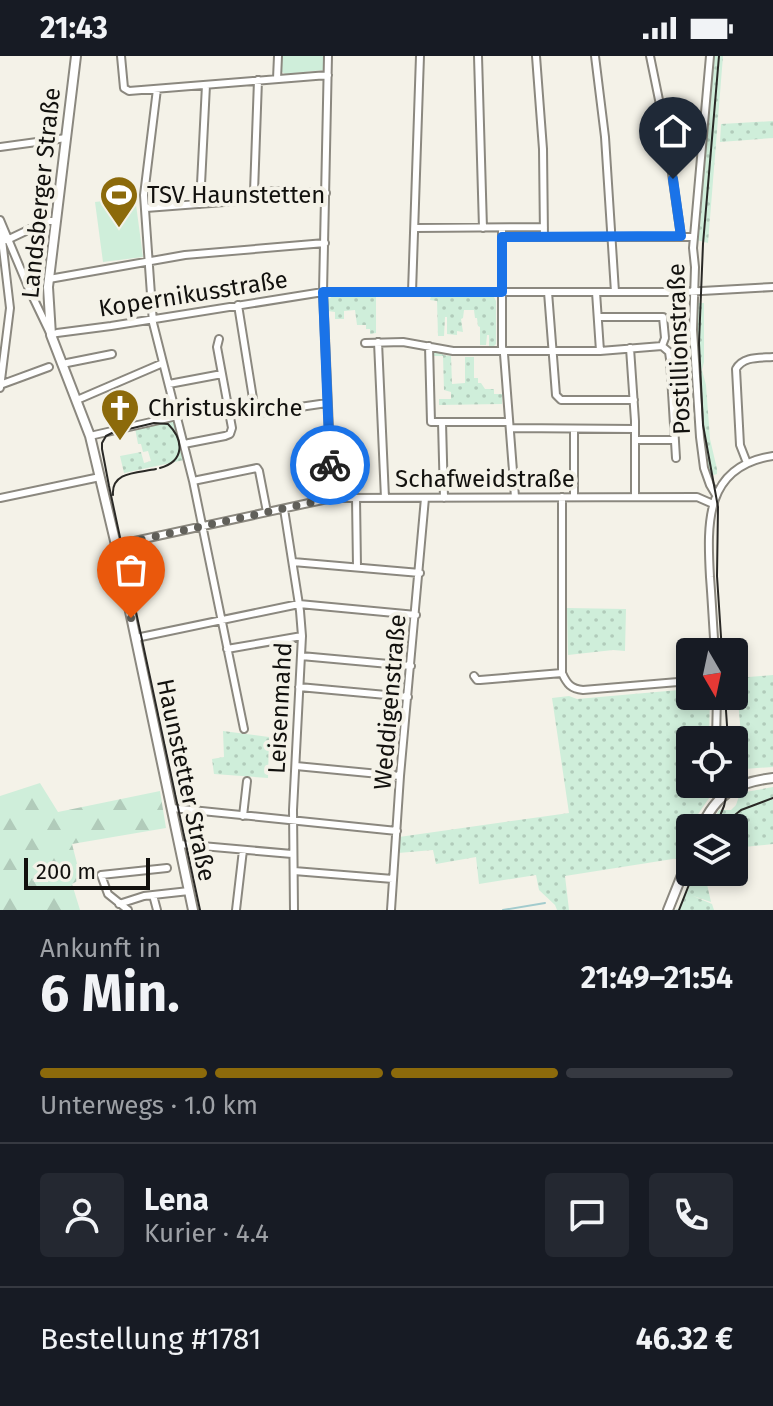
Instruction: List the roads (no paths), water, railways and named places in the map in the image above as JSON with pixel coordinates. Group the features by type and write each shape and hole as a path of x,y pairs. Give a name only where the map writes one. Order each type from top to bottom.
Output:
{"main road":[{"name":"Landsberger Straße","path":"51,335 44,287 56,221 76,56"},
{"name":"Haunstetter Straße","path":"51,335 90,436 193,910"},
{"path":"748,783 773,778"},
{"path":"668,910 678,886"}],"street":[{"path":"121,56 126,90 328,75"},
{"path":"277,79 278,56"},
{"path":"328,56 323,292 332,498"},
{"path":"412,292 420,56"},
{"path":"478,56 483,228"},
{"path":"536,56 543,149 544,237"},
{"path":"595,56 605,137 615,292"},
{"path":"650,56 667,139 681,236"},
{"name":"Postillionstraße","path":"710,56 693,237 693,330 702,455 716,495"},
{"path":"256,197 258,80"},
{"path":"200,204 206,85"},
{"path":"157,89 145,192 153,319 203,526 244,729"},
{"path":"0,147 66,138"},
{"path":"146,208 237,201 273,191 326,193"},
{"path":"7,240 47,221 56,221"},
{"path":"1,224 51,335"},
{"path":"1,224 2,259 10,308 0,386 49,367"},
{"path":"415,228 544,227"},
{"path":"502,228 503,351 515,497"},
{"path":"502,237 693,237"},
{"path":"29,289 185,255 325,243"},
{"path":"2,259 14,254"},
{"name":"Kopernikusstraße","path":"51,335 323,292 615,292 773,287"},
{"path":"548,292 558,398 634,400"},
{"path":"596,292 600,351"},
{"path":"238,305 253,409 259,413 327,403"},
{"path":"598,317 663,317 665,338 662,346"},
{"path":"184,444 230,434 232,428 217,347 219,339"},
{"path":"378,342 385,498"},
{"path":"365,343 403,342 455,351 600,351 662,346 669,352 670,359 676,458"},
{"path":"429,346 431,422 635,429"},
{"path":"630,348 636,440 635,497"},
{"path":"62,364 112,354"},
{"path":"747,463 740,445 736,369 746,359 773,357"},
{"path":"77,400 163,363"},
{"path":"169,384 222,374"},
{"path":"90,436 177,416"},
{"path":"442,422 444,498"},
{"path":"574,429 574,497"},
{"path":"636,440 675,440"},
{"path":"714,638 709,551 713,504 727,477 747,463 773,456"},
{"path":"193,481 257,468 267,512"},
{"path":"0,498 100,477"},
{"path":"562,497 562,673 566,682 577,689 676,682"},
{"name":"Schafweidstraße","path":"116,545 332,498 697,497 713,504"},
{"path":"356,498 357,567"},
{"name":"Weddigenstraße","path":"391,910 425,498"},
{"name":"Leisenmahd","path":"284,509 302,636 292,821 294,910"},
{"path":"293,562 420,573"},
{"path":"136,638 299,604 416,615"},
{"path":"227,649 302,636"},
{"path":"301,656 411,666"},
{"path":"474,676 477,680 562,673"},
{"path":"299,687 408,697"},
{"path":"296,766 400,776"},
{"path":"243,816 247,781"},
{"path":"172,808 397,831"},
{"path":"179,844 292,854"},
{"path":"236,910 243,850"},
{"path":"128,910 108,894 101,875 167,868"},
{"path":"294,871 393,879"},
{"path":"119,904 144,896 189,891"},
{"path":"153,895 157,910"}],"waterway":[{"path":"503,910 545,903"}],"tram line":[{"path":"719,56 703,244 699,343 703,425 718,507 717,576 721,638"},
{"path":"160,468 178,455 179,443 168,424 154,423 112,433 102,443 200,910"},
{"path":"113,495 116,481 121,477 156,469"},
{"path":"726,710 727,726"},
{"path":"721,814 726,798"},
{"path":"736,814 773,798"},
{"path":"679,910 688,886"}],"place":[{"name":"TSV Haunstetten","path":"119,229"},
{"name":"Christuskirche","path":"120,442"}]}
